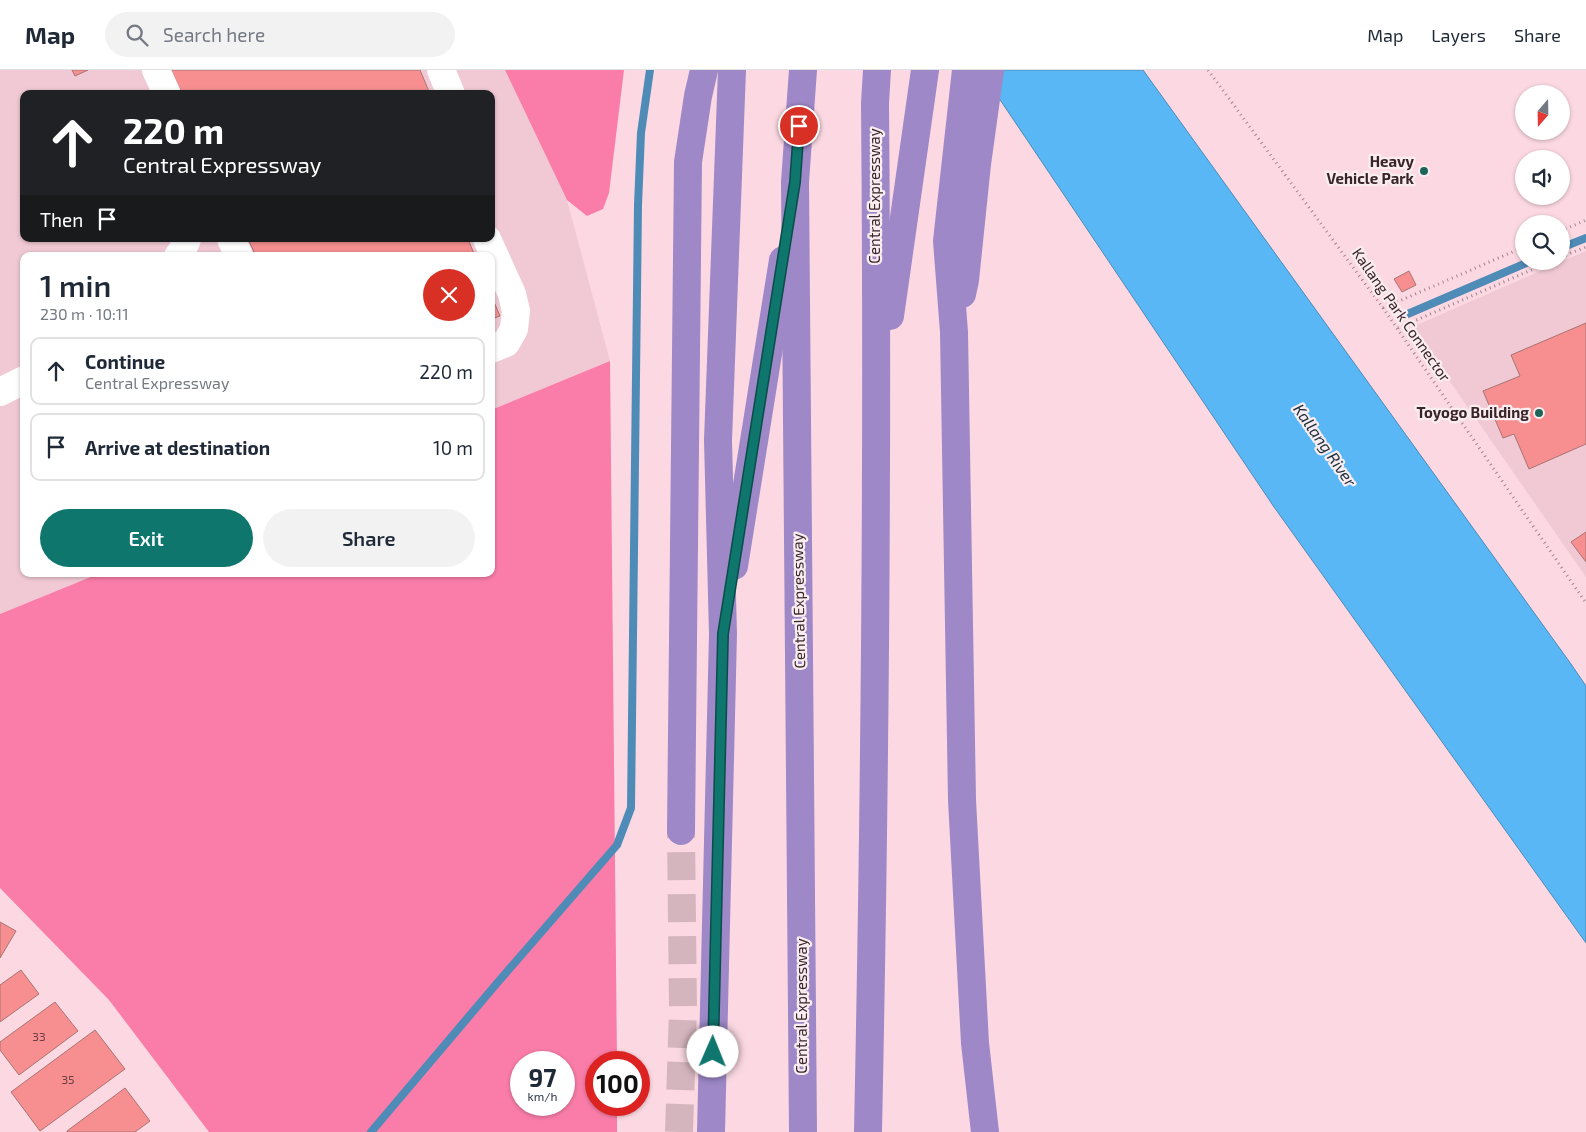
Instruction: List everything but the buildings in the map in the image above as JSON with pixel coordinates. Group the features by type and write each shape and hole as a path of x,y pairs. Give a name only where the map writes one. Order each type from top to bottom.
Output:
{"highway":[{"path":"682,831 682,647 688,162 704,70"},
{"path":"711,1132 723,634 718,440 732,70"},
{"name":"Central Expressway","path":"803,70 795,182 803,1132"},
{"name":"Central Expressway","path":"868,1132 874,823 877,332 875,103 877,70"},
{"path":"966,70 965,280 954,332 962,800 975,1043 985,1132"},
{"path":"966,159 990,70"},
{"path":"876,423 923,79"},
{"path":"723,634 795,182"}],"lane":[{"path":"156,70 165,90"},
{"path":"441,70 449,90"},
{"path":"495,257 512,294 516,312 514,329 506,343 495,347"},
{"path":"0,392 20,382"}],"path":[{"name":"Kallang Park Connector","path":"1208,70 1398,328 1586,603"},
{"path":"1570,227 1586,220"},
{"path":"1570,254 1586,247"},
{"path":"1383,308 1515,251"},
{"path":"1398,328 1531,270"}],"shaded area":[{"path":"0,70 505,70 567,200 610,361 495,408 495,252 20,252 20,577 91,577 0,614"},
{"path":"505,70 624,70 609,193 603,209 587,216 567,200"},
{"path":"1586,251 1586,577 1412,327 1542,270 1570,270 1570,258"},
{"path":"610,361 617,1051 585,1051 585,1116 617,1116 617,1132 209,1132 109,1000 0,888 0,614 91,577 495,577 495,408"}],"water":[{"name":"Kallang River","path":"980,70 1143,70 1571,664 1586,686 1586,943 1274,507"}],"waterway":[{"path":"371,1132 617,845 631,808 638,205 641,133 650,70"},
{"path":"1570,244 1586,238"},
{"path":"1403,316 1515,268"}],"tunnel":[{"path":"679,1132 683,1009 681,831"}],"place":[{"name":"Heavy Vehicle Park","path":"1424,171"},
{"name":"Toyogo Building","path":"1539,413"}],"route":[{"path":"713,1052 723,634 795,182 799,126"}]}
